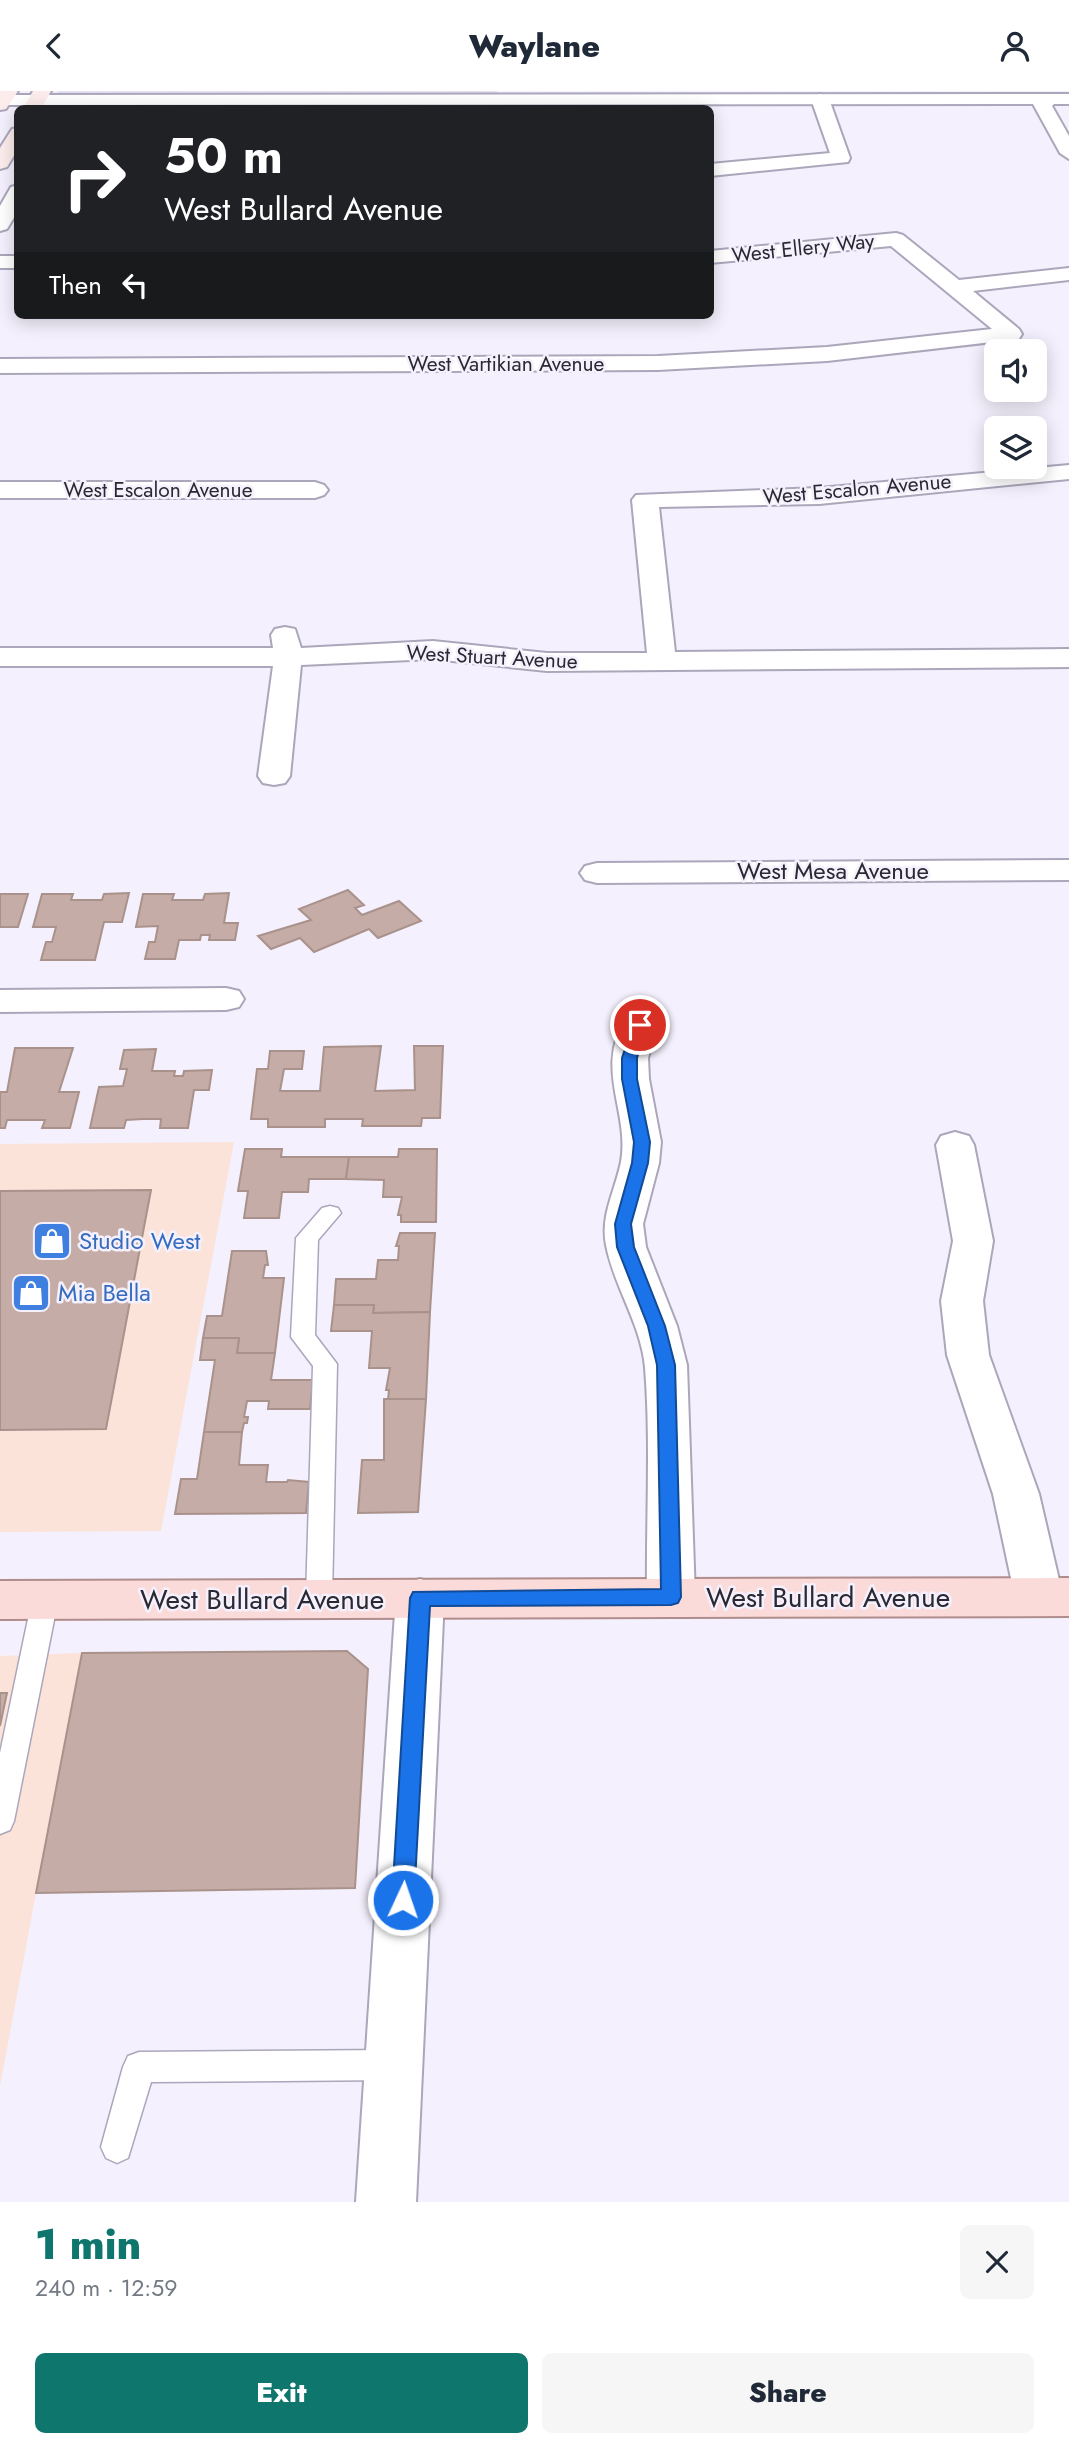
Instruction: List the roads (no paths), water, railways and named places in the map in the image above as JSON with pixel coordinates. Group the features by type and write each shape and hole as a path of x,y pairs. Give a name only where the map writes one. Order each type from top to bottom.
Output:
{"main road":[{"path":"0,163 14,140"},
{"name":"West Bullard Avenue","path":"0,1600 1054,1597"}],"street":[{"path":"3,99 212,95 605,95 820,99 1048,95 1069,99"},
{"path":"1048,95 1069,106"},
{"path":"1048,95 1042,104 1069,153"},
{"path":"714,170 841,158 820,99"},
{"path":"0,225 14,199"},
{"name":"West Ellery Way","path":"714,257 896,239 956,287"},
{"path":"956,287 1069,274"},
{"name":"West Vartikian Avenue","path":"0,366 658,363 827,354 1012,334 956,287"},
{"name":"West Escalon Avenue","path":"661,649 645,500 819,496 1069,472"},
{"name":"West Escalon Avenue","path":"0,491 315,490"},
{"name":"West Stuart Avenue","path":"0,636 433,650 547,662 661,649 1069,638"},
{"path":"274,776 287,646"},
{"name":"West Stuart Avenue","path":"0,657 287,646"},
{"name":"West Stuart Avenue","path":"661,649 1069,658"},
{"name":"West Mesa Avenue","path":"597,873 1069,870"},
{"path":"0,1001 226,999"},
{"path":"640,1025 630,1058 630,1079 642,1142 640,1163 623,1224 626,1247 656,1326 666,1365 671,1597"},
{"path":"955,1145 973,1241 962,1301 968,1355 1054,1597"},
{"path":"386,2202 420,1598"}],"lane":[{"path":"319,1598 325,1364 303,1337 307,1238 330,1213"},
{"path":"0,1821 46,1600"},
{"path":"117,2147 139,2067 394,2065"}],"place":[{"name":"Studio West","path":"52,1241"},
{"name":"Mia Bella","path":"31,1293"}]}
